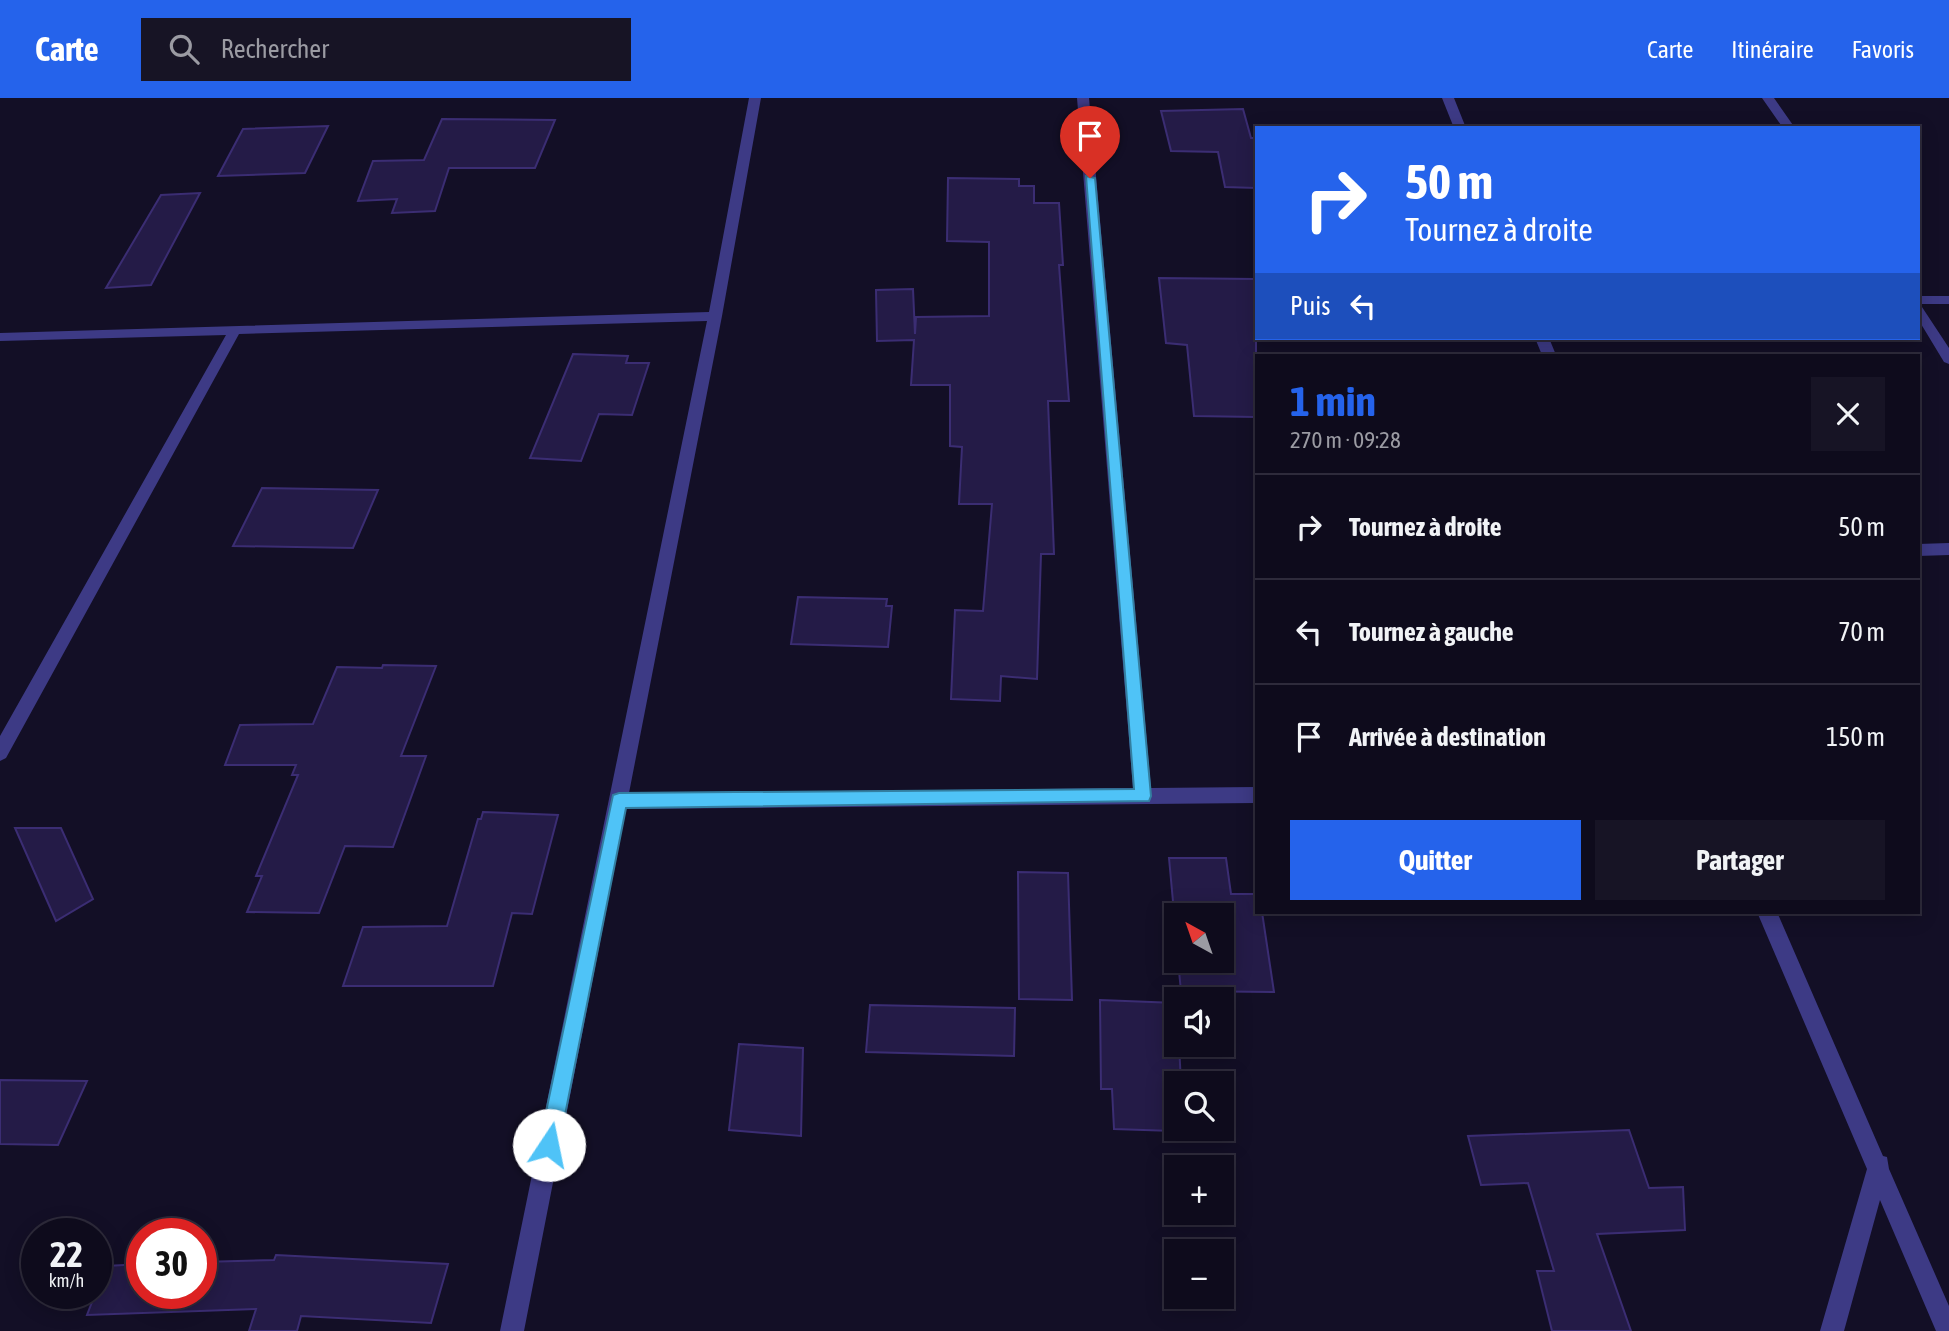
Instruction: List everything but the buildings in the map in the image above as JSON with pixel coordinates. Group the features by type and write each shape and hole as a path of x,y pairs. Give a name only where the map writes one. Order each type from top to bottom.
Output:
{"street":[{"path":"512,1331 715,316 755,98"},
{"path":"1083,98 1143,796"},
{"path":"1448,98 1459,126"},
{"path":"1768,98 1788,126"},
{"path":"1920,300 1949,300"},
{"path":"1920,311 1949,359"},
{"path":"0,337 715,316"},
{"path":"0,753 235,330"},
{"path":"1920,550 1949,549"},
{"path":"619,801 1255,795"},
{"path":"1768,914 1879,1165 1948,1331"},
{"path":"1832,1331 1879,1165"}],"route":[{"path":"549,1145 619,801 1143,796 1090,178"}]}
